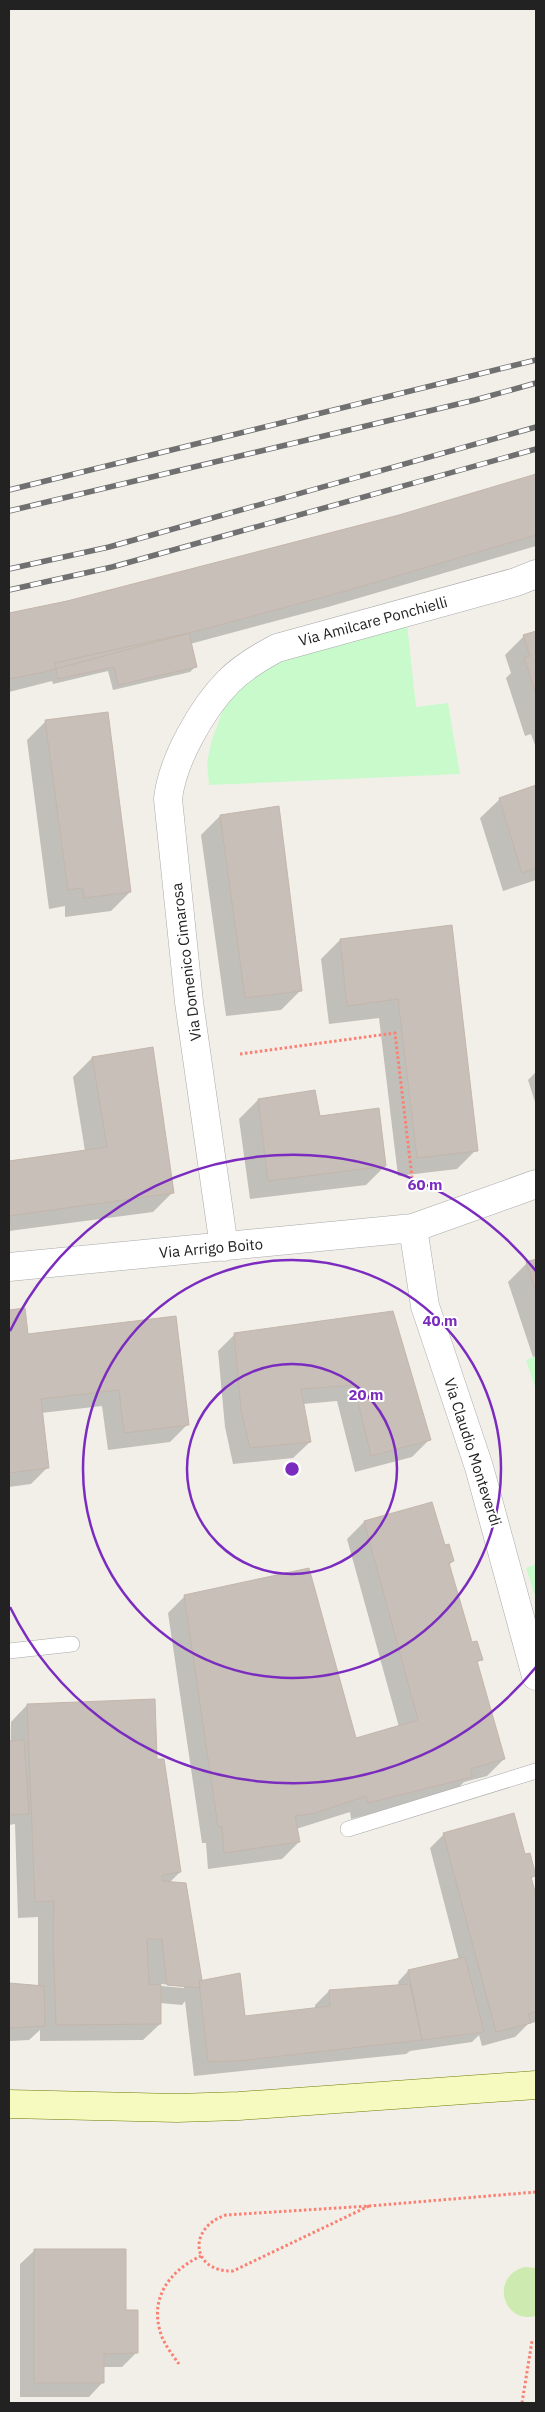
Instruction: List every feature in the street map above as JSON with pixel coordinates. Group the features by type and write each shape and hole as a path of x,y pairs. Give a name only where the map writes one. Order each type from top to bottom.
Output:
{"main road":[{"path":"9,2104 147,2108 239,2106 536,2085"}],"street":[{"name":"Via Amilcare Ponchielli","path":"221,690 231,679 262,656 290,643 516,582 536,574"},
{"name":"Via Domenico Cimarosa","path":"221,690 172,774 168,799 189,1002 224,1248"},
{"name":"Via Arrigo Boito","path":"9,1267 224,1248 413,1228 536,1184"},
{"name":"Via Claudio Monteverdi","path":"413,1228 425,1306 479,1466 536,1676"}],"lane":[{"path":"9,1651 72,1644"},
{"path":"348,1829 536,1771"}],"path":[{"path":"240,1054 395,1033 412,1177"},
{"path":"369,2206 233,2271 216,2269 207,2264 200,2256 199,2245 203,2230 212,2221 226,2215 369,2206 536,2192"},
{"path":"179,2364 165,2344 159,2329 161,2295 169,2278 176,2270 200,2256"},
{"path":"522,2403 532,2341"}],"green space":[{"path":"407,624 416,707 448,703 460,774 209,785 207,762 211,743 223,709 229,697 264,663"},
{"path":"536,1356 536,1390 526,1360"},
{"path":"536,1564 536,1599 526,1568"},
{"path":"525,2267 536,2268 536,2316 525,2317 515,2313 509,2307 505,2298 504,2289 507,2280 514,2272"}],"building":[{"path":"536,474 536,535 346,591 44,672 9,679 9,613 67,601 399,515"},
{"path":"536,631 536,694 524,658 530,656 523,635"},
{"path":"189,633 197,667 118,685 114,667 58,679 55,663"},
{"path":"108,712 131,892 84,898 83,888 68,890 45,720"},
{"path":"536,785 536,868 522,873 499,798"},
{"path":"279,806 302,991 245,998 220,815"},
{"path":"452,925 478,1151 417,1158 398,999 347,1006 340,939"},
{"path":"153,1047 174,1193 9,1216 9,1161 107,1147 92,1057"},
{"path":"315,1090 320,1116 379,1108 386,1166 268,1181 258,1099"},
{"path":"536,1259 536,1292 526,1262"},
{"path":"25,1308 28,1334 176,1316 189,1425 124,1433 119,1390 41,1399 49,1468 9,1473 9,1310"},
{"path":"393,1311 431,1440 371,1456 354,1385 301,1389 311,1442 250,1448 241,1410 234,1333"},
{"path":"432,1502 445,1545 449,1544 454,1561 449,1563 472,1642 477,1641 483,1660 477,1661 505,1759 470,1769 472,1777 368,1803 366,1796 315,1813 295,1816 300,1842 224,1853 222,1827 218,1826 184,1595 309,1568 356,1738 418,1720 364,1521"},
{"path":"155,1699 157,1759 164,1759 181,1872 162,1875 162,1881 186,1883 202,1980 199,1981 200,1988 167,1985 162,1939 147,1939 149,1984 161,1985 161,2024 56,2025 53,1938 54,1901 35,1902 27,1704"},
{"path":"24,1740 29,1814 9,1815 9,1741"},
{"path":"514,1813 525,1854 530,1853 536,1876 531,1877 536,1895 536,2012 528,2014 531,2023 496,2032 443,1833"},
{"path":"465,1957 484,2032 422,2040 408,1970"},
{"path":"240,1973 245,2016 330,2006 329,1990 410,1984 422,2040 238,2061 208,2062 199,1981"},
{"path":"9,1983 44,1986 45,2026 9,2028"},
{"path":"34,2249 126,2249 126,2310 138,2310 138,2353 104,2354 104,2383 34,2383"}],"railway":[{"path":"9,490 536,360"},
{"path":"9,511 475,400 536,383"},
{"path":"9,569 109,547 536,427"},
{"path":"9,590 112,567 536,449"}]}
